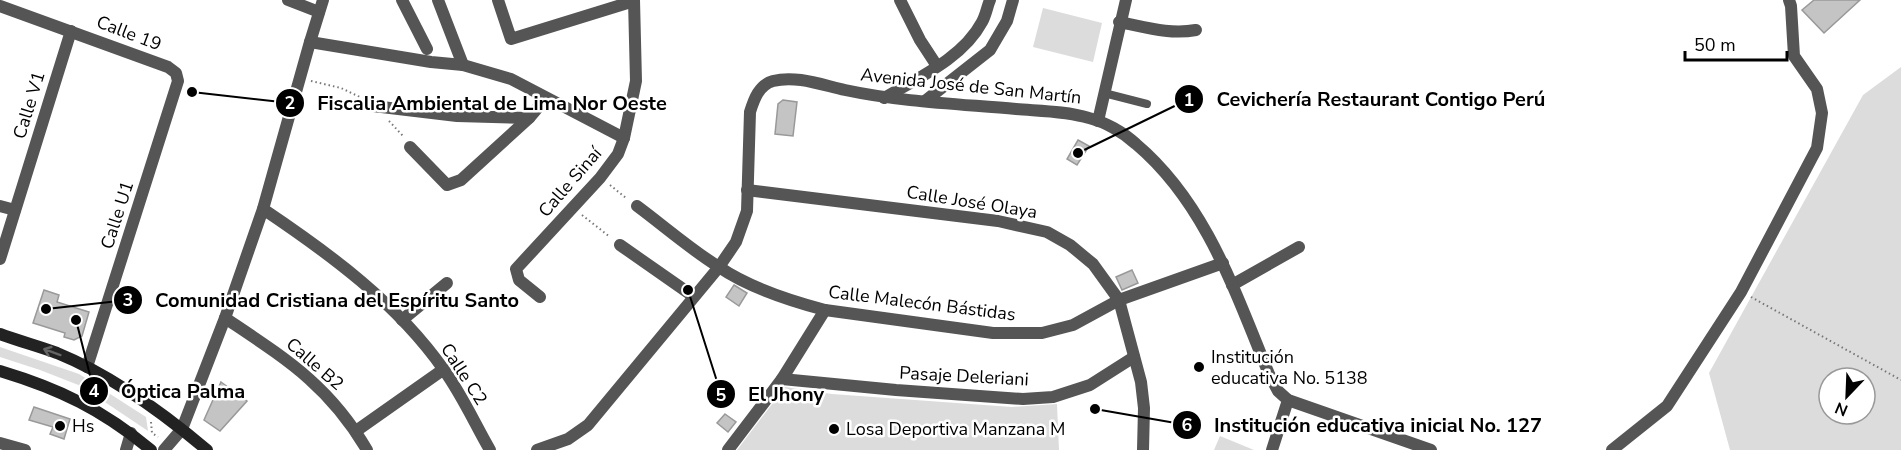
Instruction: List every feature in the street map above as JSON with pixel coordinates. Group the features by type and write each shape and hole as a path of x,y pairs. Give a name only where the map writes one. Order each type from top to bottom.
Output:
{"main road":[{"path":"0,334 57,353 87,367 152,408 207,450"},
{"path":"0,371 34,381 77,400 131,433 151,450"}],"street":[{"path":"166,448 182,429 225,318 263,209 321,6 288,0"},
{"path":"402,0 427,49"},
{"path":"438,0 463,65"},
{"path":"498,0 511,39 634,1"},
{"path":"900,0 920,40 937,66"},
{"path":"884,98 937,66 964,46 983,21 990,0"},
{"path":"925,101 990,50 1007,21 1013,0"},
{"path":"1098,121 1119,22 1126,0"},
{"path":"1612,450 1667,406 1741,292 1817,148 1822,113 1817,89 1794,56 1789,0"},
{"name":"Calle Sinaí","path":"540,297 519,280 516,269 600,178 618,154 624,138 637,69 634,1"},
{"name":"Calle 19","path":"0,6 168,67 176,73"},
{"path":"1119,22 1157,30 1183,32 1196,30"},
{"name":"Calle V1","path":"0,259 71,31"},
{"path":"310,42 463,65 518,82 558,106 624,138"},
{"name":"Calle U1","path":"87,367 178,81 176,73"},
{"name":"Avenida José de San Martín","path":"537,450 568,439 588,425 719,267 741,233 747,212 750,112 753,100 763,86 776,80 794,79 884,98 1065,113 1110,126 1135,143 1162,168 1197,214 1223,263 1269,374 1278,391 1288,400"},
{"path":"408,143 447,185 461,180 529,118 546,98"},
{"path":"374,106 457,116 529,118"},
{"name":"Calle José Olaya","path":"747,190 999,221 1047,232 1070,245 1093,264 1119,300 1144,408 1143,450"},
{"path":"0,206 15,210"},
{"name":"Calle Malecón Bástidas","path":"637,206 719,267 738,278 802,304 825,310 993,333 1042,333 1066,327 1119,300 1223,263"},
{"name":"Calle C2","path":"263,209 343,265 402,320 444,369 490,450"},
{"path":"620,245 693,296"},
{"path":"1232,285 1299,247"},
{"path":"402,320 447,283"},
{"path":"728,450 782,379 825,310"},
{"name":"Calle B2","path":"225,318 306,375 331,399 356,431 367,450"},
{"name":"Pasaje Deleriani","path":"782,379 1023,399 1053,397 1090,385 1134,357"},
{"path":"356,431 444,369"},
{"path":"1272,450 1288,400 1397,445 1431,450"},
{"path":"126,450 131,433"},
{"path":"0,443 26,450"}],"lane":[{"path":"1104,93 1147,104"}],"path":[{"path":"300,78 341,88 355,94 374,106 408,143"},
{"path":"600,178 637,206"},
{"path":"573,208 620,245"},
{"path":"1741,292 1901,380"},
{"path":"151,416 152,433 166,448"}],"shaded area":[{"path":"1043,8 1102,23 1093,62 1033,47"},
{"path":"1901,67 1901,450 1730,450 1709,373 1863,95"},
{"path":"0,347 79,374 146,417 148,431 81,386 0,357"},
{"path":"785,387 832,394 1012,407 1057,404 1059,450 737,450"},
{"path":"1220,436 1254,450 1214,450"}],"building":[{"path":"1814,0 1860,0 1824,33 1802,10"},
{"path":"783,100 797,102 793,136 775,134 778,104"},
{"path":"1078,140 1089,146 1077,165 1067,159"},
{"path":"1132,270 1138,283 1122,290 1116,277"},
{"path":"734,285 747,293 739,306 726,297"},
{"path":"44,290 59,295 57,302 89,312 82,336 74,340 64,337 65,333 33,323"},
{"path":"221,382 247,401 220,431 204,420"},
{"path":"34,407 70,419 64,439 50,434 53,427 29,420"},
{"path":"725,414 736,422 728,432 717,423"}],"place":[{"name":"Fiscalia Ambiental de Lima Nor Oeste","path":"192,92"},
{"name":"Cevichería Restaurant Contigo Perú","path":"1078,153"},
{"name":"El Jhony","path":"688,290"},
{"name":"Comunidad Cristiana del Espíritu Santo","path":"46,309"},
{"name":"Óptica Palma","path":"76,320"},
{"name":"Institución educativa No. 5138","path":"1199,367"},
{"name":"Institución educativa inicial No. 127","path":"1095,409"},
{"name":"Hs","path":"60,426"},
{"name":"Losa Deportiva Manzana M","path":"834,429"}]}
